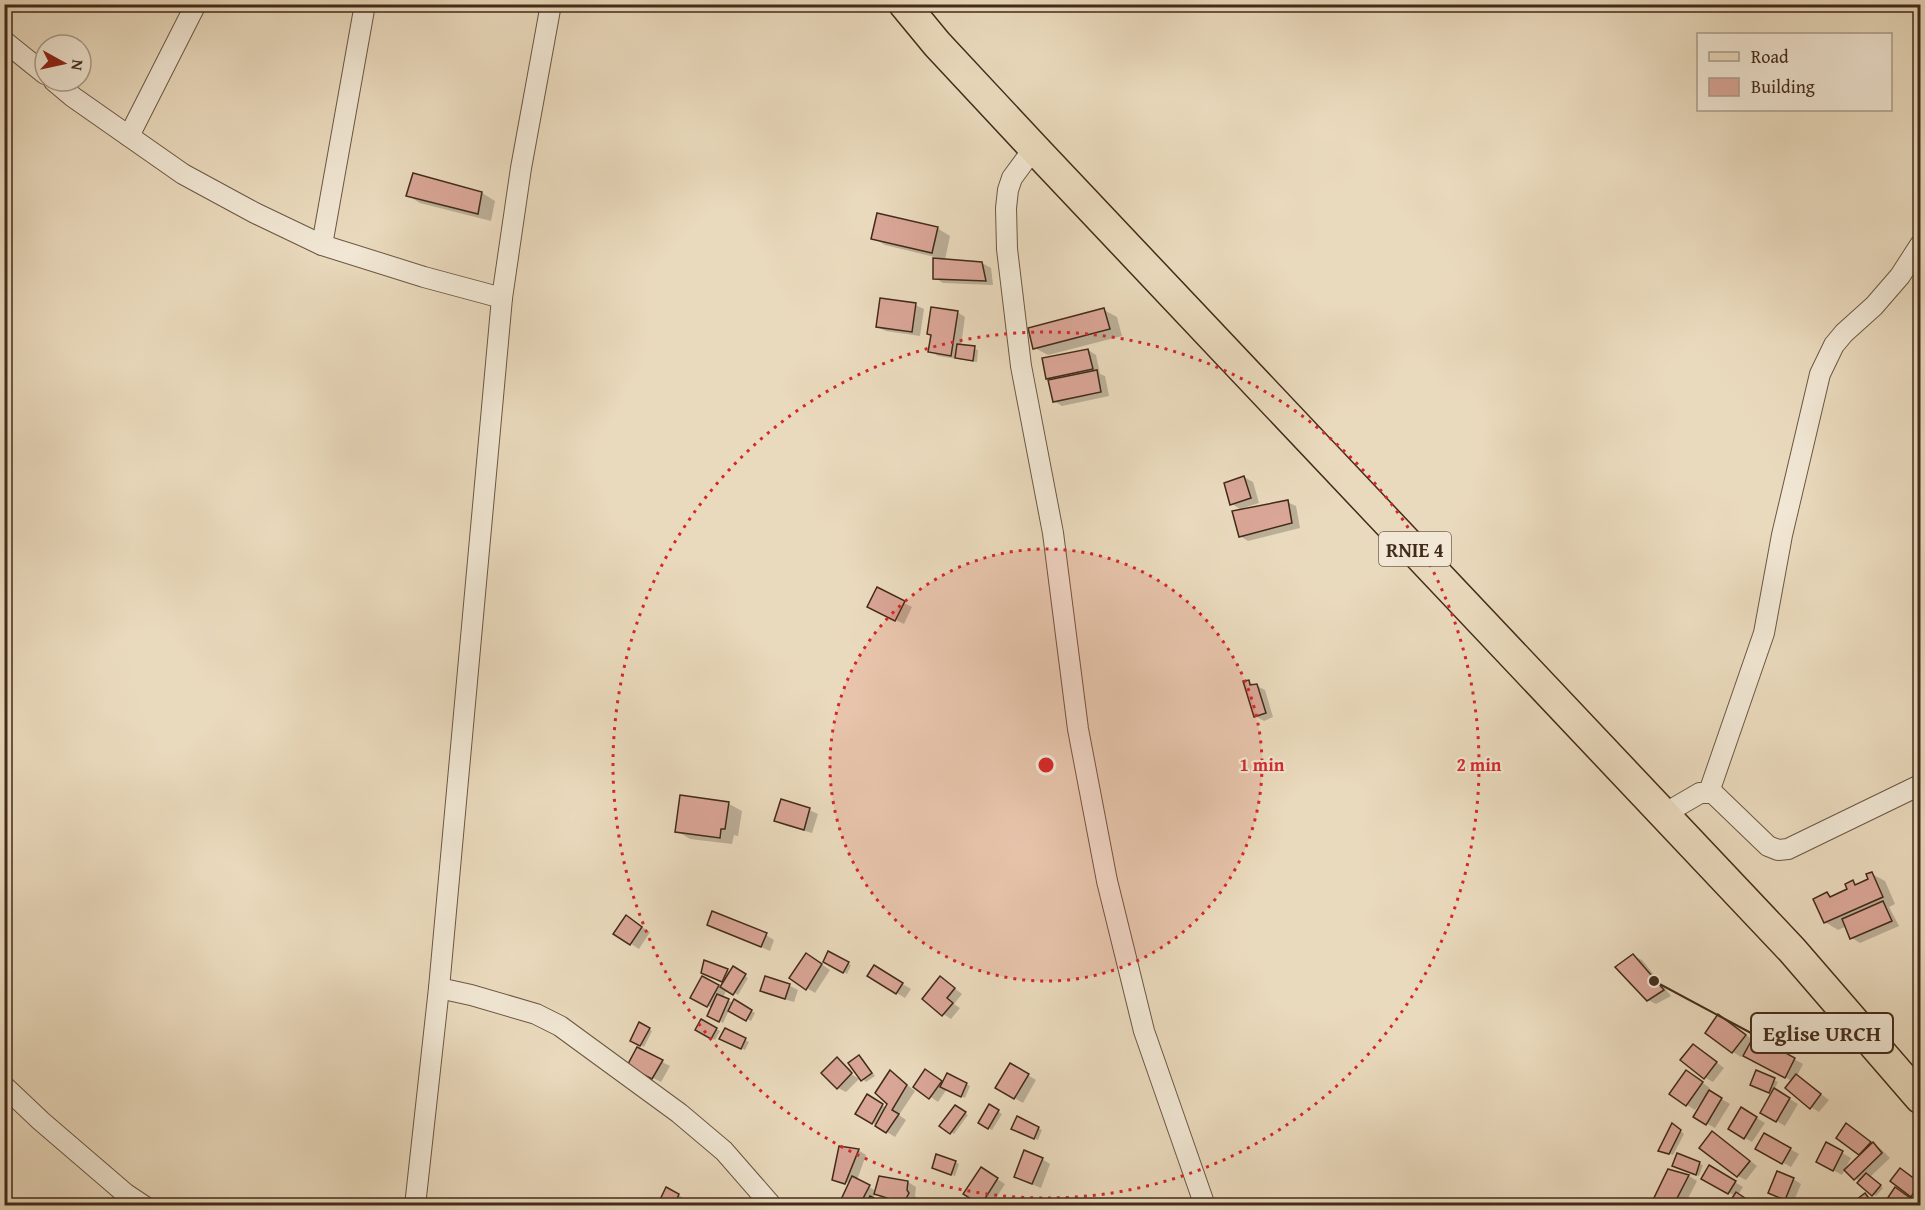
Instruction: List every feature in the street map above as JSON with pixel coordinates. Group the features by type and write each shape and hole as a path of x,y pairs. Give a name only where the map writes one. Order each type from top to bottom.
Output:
{"main road":[{"name":"RNIE 4","path":"904,4 937,44 1034,148 1792,950 1920,1098"}],"street":[{"path":"129,136 196,4"},
{"path":"322,244 365,4"},
{"path":"415,1206 438,988 502,298 548,5"},
{"path":"4,41 33,64"},
{"path":"70,93 183,174 255,213 322,244 424,278 502,298"},
{"path":"1034,148 1012,178 1008,190 1007,249 1021,366 1053,532 1078,729 1107,881 1144,1031 1205,1206"},
{"path":"1709,792 1764,633 1782,535 1820,374 1834,345 1874,306 1900,276 1920,245"},
{"path":"1664,814 1700,793 1709,792 1716,794 1768,846 1778,850 1788,849 1920,785"},
{"path":"438,988 505,1004 536,1014 560,1026 679,1113 724,1151 772,1206"},
{"path":"4,1086 126,1194 144,1206"}],"building":[{"path":"413,173 482,192 478,214 406,196"},
{"path":"877,213 938,227 932,253 871,239"},
{"path":"933,258 982,262 986,281 933,279"},
{"path":"880,298 916,303 912,332 876,327"},
{"path":"931,307 958,311 951,356 928,352 931,335 927,334"},
{"path":"1104,308 1110,329 1033,349 1028,328"},
{"path":"957,344 975,346 973,361 955,358"},
{"path":"1088,349 1093,369 1046,379 1042,358"},
{"path":"1097,370 1101,392 1053,402 1048,380"},
{"path":"1244,476 1251,498 1230,505 1224,483"},
{"path":"1288,500 1292,523 1239,537 1232,511"},
{"path":"877,587 905,601 895,621 867,607"},
{"path":"1249,680 1250,685 1257,684 1266,713 1254,717 1243,681"},
{"path":"680,795 729,802 725,829 721,829 720,838 675,832"},
{"path":"781,799 810,808 804,830 774,821"},
{"path":"1872,872 1883,897 1824,923 1813,899 1827,892 1830,897 1847,889 1845,884 1853,880 1855,885 1868,879 1866,874"},
{"path":"1883,901 1892,921 1850,939 1842,919"},
{"path":"712,911 767,933 761,947 707,925"},
{"path":"626,915 642,927 630,945 613,934"},
{"path":"828,951 849,962 843,973 823,962"},
{"path":"806,953 822,964 806,990 789,978"},
{"path":"1633,954 1664,990 1647,1001 1615,967"},
{"path":"704,960 728,969 722,982 701,973"},
{"path":"874,965 903,983 896,994 867,976"},
{"path":"733,966 746,974 733,995 720,987"},
{"path":"702,976 719,985 707,1007 690,998"},
{"path":"765,976 790,984 785,999 760,991"},
{"path":"940,976 955,988 947,998 953,1003 942,1016 922,999"},
{"path":"717,994 729,999 719,1022 707,1016"},
{"path":"734,999 752,1010 746,1021 728,1011"},
{"path":"1718,1014 1746,1035 1732,1053 1705,1033"},
{"path":"701,1019 717,1028 711,1039 695,1030"},
{"path":"639,1022 650,1028 640,1046 630,1041"},
{"path":"725,1028 746,1038 741,1049 719,1039"},
{"path":"1754,1036 1795,1058 1785,1078 1743,1056"},
{"path":"1693,1044 1717,1062 1704,1079 1680,1060"},
{"path":"637,1047 663,1060 652,1079 627,1066"},
{"path":"859,1055 872,1073 861,1081 848,1063"},
{"path":"837,1057 852,1073 837,1089 821,1073"},
{"path":"1010,1063 1029,1074 1014,1099 995,1088"},
{"path":"925,1069 942,1081 929,1099 913,1087"},
{"path":"890,1070 907,1085 892,1110 899,1114 886,1133 875,1126 887,1104 875,1093"},
{"path":"1686,1070 1703,1082 1686,1106 1669,1094"},
{"path":"1756,1070 1775,1078 1769,1093 1750,1085"},
{"path":"947,1073 967,1083 961,1097 940,1087"},
{"path":"1796,1074 1821,1094 1810,1109 1785,1088"},
{"path":"1774,1088 1790,1098 1776,1122 1760,1113"},
{"path":"1709,1090 1722,1098 1706,1125 1693,1117"},
{"path":"867,1094 883,1104 872,1124 855,1114"},
{"path":"989,1104 999,1110 988,1129 978,1123"},
{"path":"955,1105 966,1112 950,1134 939,1126"},
{"path":"1741,1107 1757,1117 1744,1139 1728,1129"},
{"path":"1017,1116 1039,1127 1034,1139 1011,1129"},
{"path":"1672,1123 1681,1130 1669,1154 1658,1151"},
{"path":"1846,1123 1871,1142 1859,1155 1836,1138"},
{"path":"1712,1131 1750,1161 1737,1177 1699,1148"},
{"path":"1764,1133 1791,1148 1782,1164 1755,1149"},
{"path":"1826,1142 1843,1151 1833,1171 1816,1162"},
{"path":"1873,1142 1882,1153 1854,1180 1844,1170"},
{"path":"839,1146 859,1149 845,1184 832,1180"},
{"path":"1024,1150 1043,1158 1032,1184 1014,1177"},
{"path":"1677,1153 1700,1162 1696,1175 1672,1166"},
{"path":"936,1154 956,1161 951,1175 932,1168"},
{"path":"1709,1165 1736,1181 1728,1194 1701,1179"},
{"path":"981,1167 998,1178 981,1205 963,1194"},
{"path":"1900,1168 1920,1183 1911,1197 1890,1181"},
{"path":"1668,1169 1689,1175 1673,1206 1650,1206"},
{"path":"1777,1171 1794,1178 1785,1200 1768,1193"},
{"path":"1866,1173 1881,1185 1872,1196 1857,1183"},
{"path":"852,1176 870,1185 859,1206 838,1206"},
{"path":"879,1176 908,1181 909,1193 902,1206 885,1206 887,1198 874,1194"},
{"path":"666,1187 679,1194 674,1206 657,1206"},
{"path":"1895,1187 1920,1206 1889,1206 1885,1202"},
{"path":"1736,1192 1757,1206 1727,1206"},
{"path":"1865,1193 1873,1204 1871,1206 1848,1206"},
{"path":"870,1196 883,1203 881,1206 865,1206"},
{"path":"1704,1200 1714,1206 1701,1206"}],"place":[{"name":"Eglise URCH","path":"1654,981"}]}
